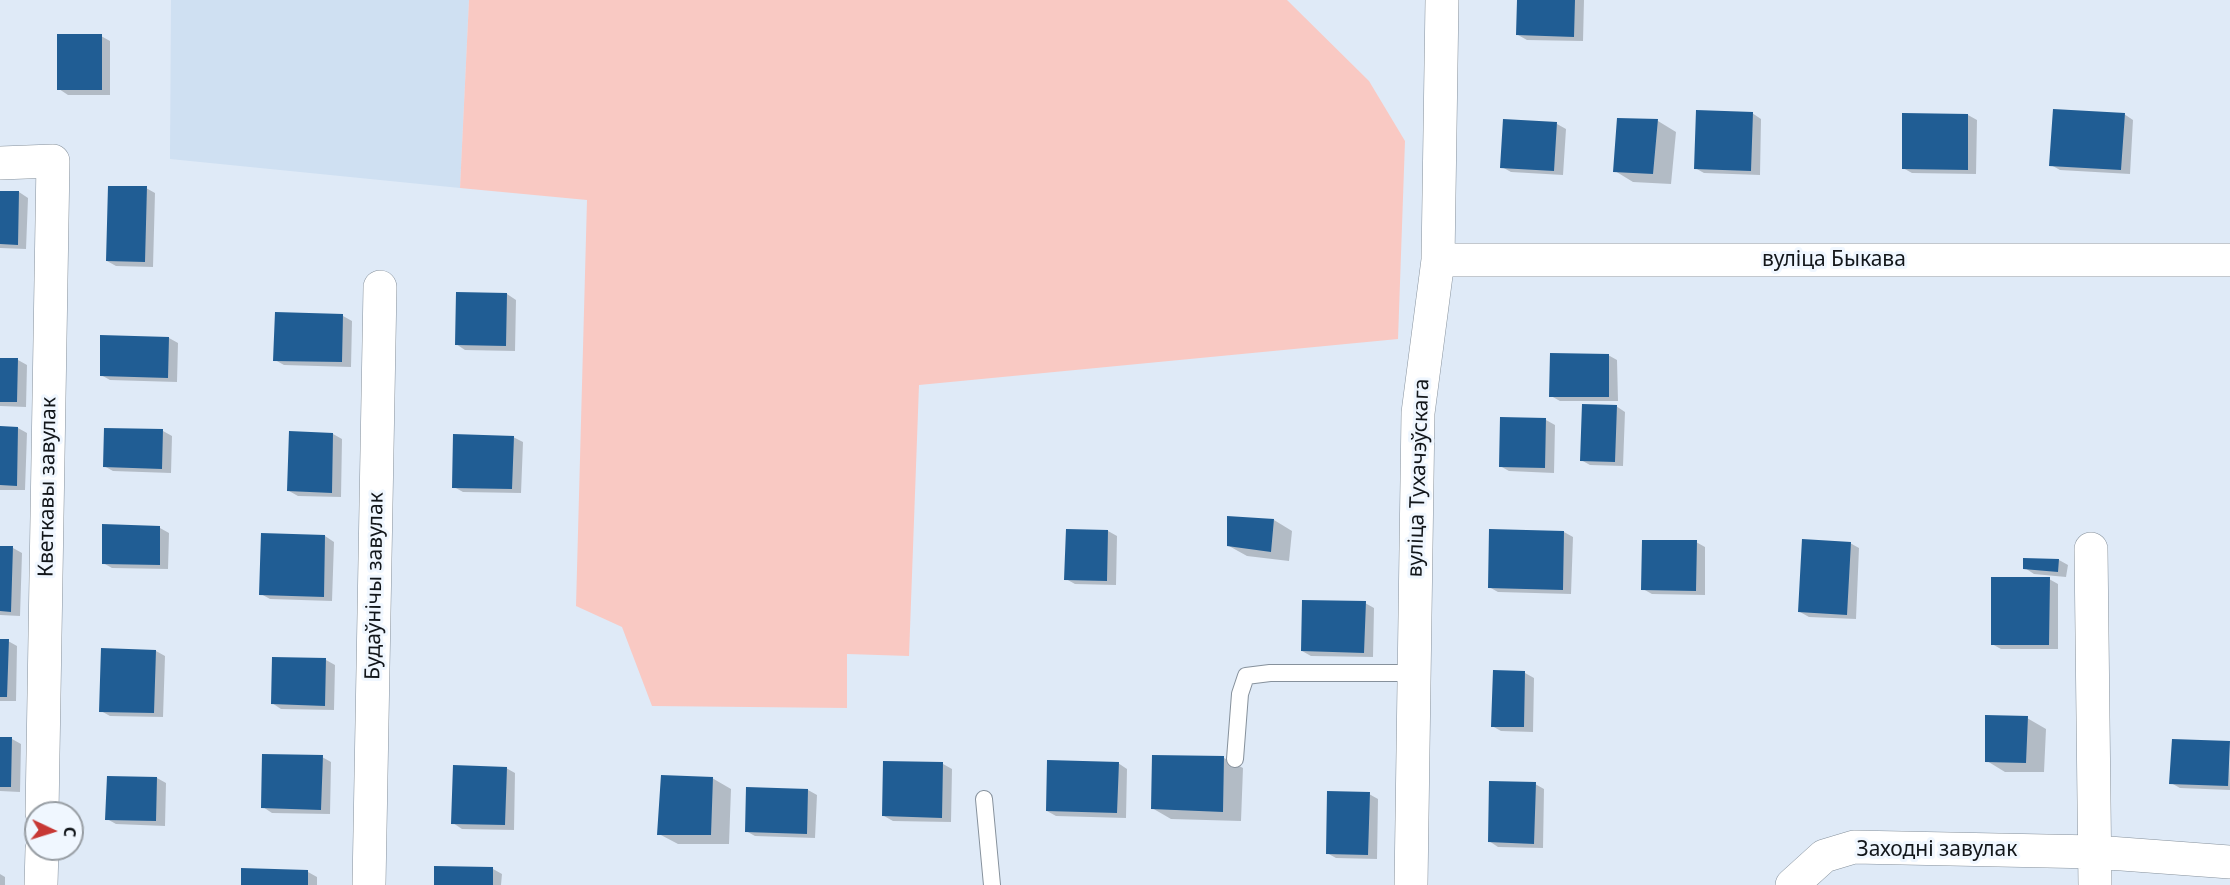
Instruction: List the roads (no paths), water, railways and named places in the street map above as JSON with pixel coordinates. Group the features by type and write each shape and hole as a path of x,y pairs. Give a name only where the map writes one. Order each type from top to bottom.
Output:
{"street":[{"name":"вуліца Тухачэўскага","path":"1411,885 1418,413 1438,260 1442,0"},
{"name":"Кветкавы завулак","path":"0,163 53,162 42,801"},
{"name":"вуліца Быкава","path":"1438,260 2230,260"},
{"name":"Будаўнічы завулак","path":"369,885 380,287"},
{"path":"2091,549 2095,885"},
{"name":"Заходні завулак","path":"1792,885 1824,856 1854,847 2095,852 2230,862"},
{"path":"41,885 42,861"}],"lane":[{"path":"1235,759 1240,694 1246,676 1270,673 1414,673"},
{"path":"984,799 992,885"}]}
